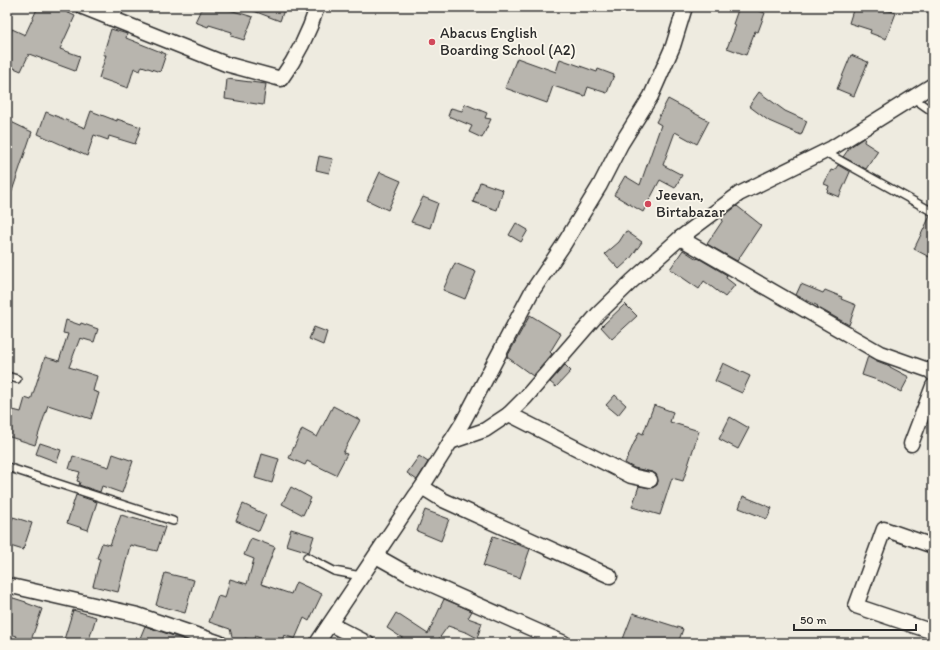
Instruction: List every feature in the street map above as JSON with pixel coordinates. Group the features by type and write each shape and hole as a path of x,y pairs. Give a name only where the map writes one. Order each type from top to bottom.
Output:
{"street":[{"path":"83,7 114,13 226,64 281,79 293,62 312,23 317,7"},
{"path":"317,643 422,487 463,422 531,293 564,244 600,185 621,144 651,96 673,46 685,7"},
{"path":"450,442 485,430 509,414 526,397 598,314 632,281 680,238 739,194 824,152 933,85"},
{"path":"680,238 880,352 931,371 933,374"},
{"path":"912,444 933,386"},
{"path":"509,414 632,476 650,480"},
{"path":"422,487 443,500 610,576"},
{"path":"933,546 884,529 856,606 933,632"},
{"path":"376,556 408,574 564,643"},
{"path":"7,585 138,615 220,643"},
{"path":"330,624 367,643"}],"lane":[{"path":"913,98 933,112"},
{"path":"824,152 933,212"},
{"path":"7,376 17,379"},
{"path":"7,468 173,522"},
{"path":"307,556 334,571 361,576"}],"building":[{"path":"38,7 56,7 75,16 60,49 80,56 75,71 29,54 21,71 7,65 7,41 12,29 25,35"},
{"path":"202,7 220,7 253,17 244,40 231,36 232,32 209,25 208,27 195,22"},
{"path":"246,7 285,7 280,21"},
{"path":"739,7 747,7 765,13 758,32 755,31 746,55 727,48 736,25 733,24"},
{"path":"854,7 878,7 896,13 886,39 870,33 871,30 849,23"},
{"path":"111,29 127,34 126,38 166,54 160,72 142,66 140,71 134,68 128,88 99,78 106,55 103,55"},
{"path":"851,55 868,62 854,96 837,89"},
{"path":"517,58 556,72 560,59 597,72 598,69 614,75 607,93 588,87 585,96 553,86 547,103 505,88"},
{"path":"227,79 266,84 263,105 225,99"},
{"path":"759,92 785,111 807,121 801,135 769,121 749,106"},
{"path":"668,99 709,121 697,144 675,132 663,165 682,175 675,188 660,180 643,212 614,195 625,176 640,185 661,125 656,122"},
{"path":"465,104 487,113 485,118 491,119 482,138 469,132 472,126 448,116 451,108 462,111"},
{"path":"91,111 117,121 117,119 141,127 135,144 109,136 108,140 94,135 87,156 38,134 46,112 85,128"},
{"path":"7,120 32,132 9,200 7,200"},
{"path":"865,137 864,142 878,151 866,169 843,157 850,147"},
{"path":"319,156 333,159 329,173 316,170"},
{"path":"838,165 850,172 839,197 827,192 829,186 824,184 831,170 834,171"},
{"path":"380,172 401,181 388,210 367,200"},
{"path":"480,182 503,190 497,210 473,202"},
{"path":"423,197 438,203 430,228 411,222"},
{"path":"737,206 761,225 737,261 707,244 723,220 721,218"},
{"path":"930,216 933,217 933,259 914,249"},
{"path":"516,223 528,230 521,242 509,235"},
{"path":"626,231 642,242 630,259 619,269 605,254 619,242"},
{"path":"683,250 727,275 726,278 735,285 725,297 704,281 699,289 670,269"},
{"path":"455,263 476,272 465,299 443,290"},
{"path":"801,284 823,293 825,290 856,305 849,325 817,307 818,306 796,295"},
{"path":"625,304 637,316 612,339 601,327"},
{"path":"530,315 561,334 550,352 552,354 533,376 507,357"},
{"path":"66,320 98,329 94,342 80,338 69,367 97,376 93,391 99,393 91,419 48,405 35,445 7,436 7,428 13,410 21,412 25,398 31,400 45,357 59,361 68,334 63,333"},
{"path":"314,327 327,332 323,345 309,339"},
{"path":"868,356 909,377 901,392 880,381 862,375"},
{"path":"723,363 750,376 742,393 715,381"},
{"path":"565,365 571,371 556,387 550,382"},
{"path":"615,395 626,405 618,415 606,405"},
{"path":"654,405 673,412 670,422 699,431 683,481 672,478 660,515 632,507 639,486 652,488 657,485 658,481 656,474 634,468 625,463 639,432 643,434"},
{"path":"333,406 360,420 343,453 347,454 336,475 307,461 305,465 289,458 302,429 317,437"},
{"path":"730,417 749,428 738,449 719,439"},
{"path":"40,443 61,450 57,462 36,454"},
{"path":"113,454 133,461 122,493 102,486 100,492 79,485 80,482 77,481 80,472 69,469 73,456 109,467"},
{"path":"262,454 279,459 272,483 255,478"},
{"path":"419,456 428,462 417,480 407,473"},
{"path":"291,487 311,498 303,515 282,504"},
{"path":"76,495 97,502 88,530 67,523"},
{"path":"743,496 772,508 767,519 739,508"},
{"path":"243,504 266,515 259,531 236,521"},
{"path":"425,510 449,519 441,541 417,531"},
{"path":"121,515 165,527 157,551 130,545 118,592 93,586 100,559 97,558 102,543 110,545"},
{"path":"13,517 32,523 23,550 7,545 7,518 12,520"},
{"path":"291,529 314,536 309,552 286,545"},
{"path":"493,536 530,549 520,578 483,566"},
{"path":"251,538 275,547 261,584 291,594 296,582 322,594 309,621 304,618 295,639 284,635 281,643 272,643 255,636 253,641 245,638 244,643 234,643 230,629 209,622 218,596 225,598 230,579 247,584 254,559 244,555"},
{"path":"165,573 194,580 185,613 156,605"},
{"path":"7,596 42,609 30,643 16,638 17,636 7,633"},
{"path":"444,599 472,611 468,618 482,623 477,638 448,626 438,640 442,643 410,643 387,628 396,613 428,634"},
{"path":"73,610 96,617 88,643 63,643"},
{"path":"633,613 683,629 678,643 634,643 623,639"},
{"path":"145,626 191,642 191,643 138,643"}],"place":[{"name":"Abacus English Boarding School (A2)","path":"432,42"},
{"name":"Jeevan, Birtabazar","path":"648,204"}]}
